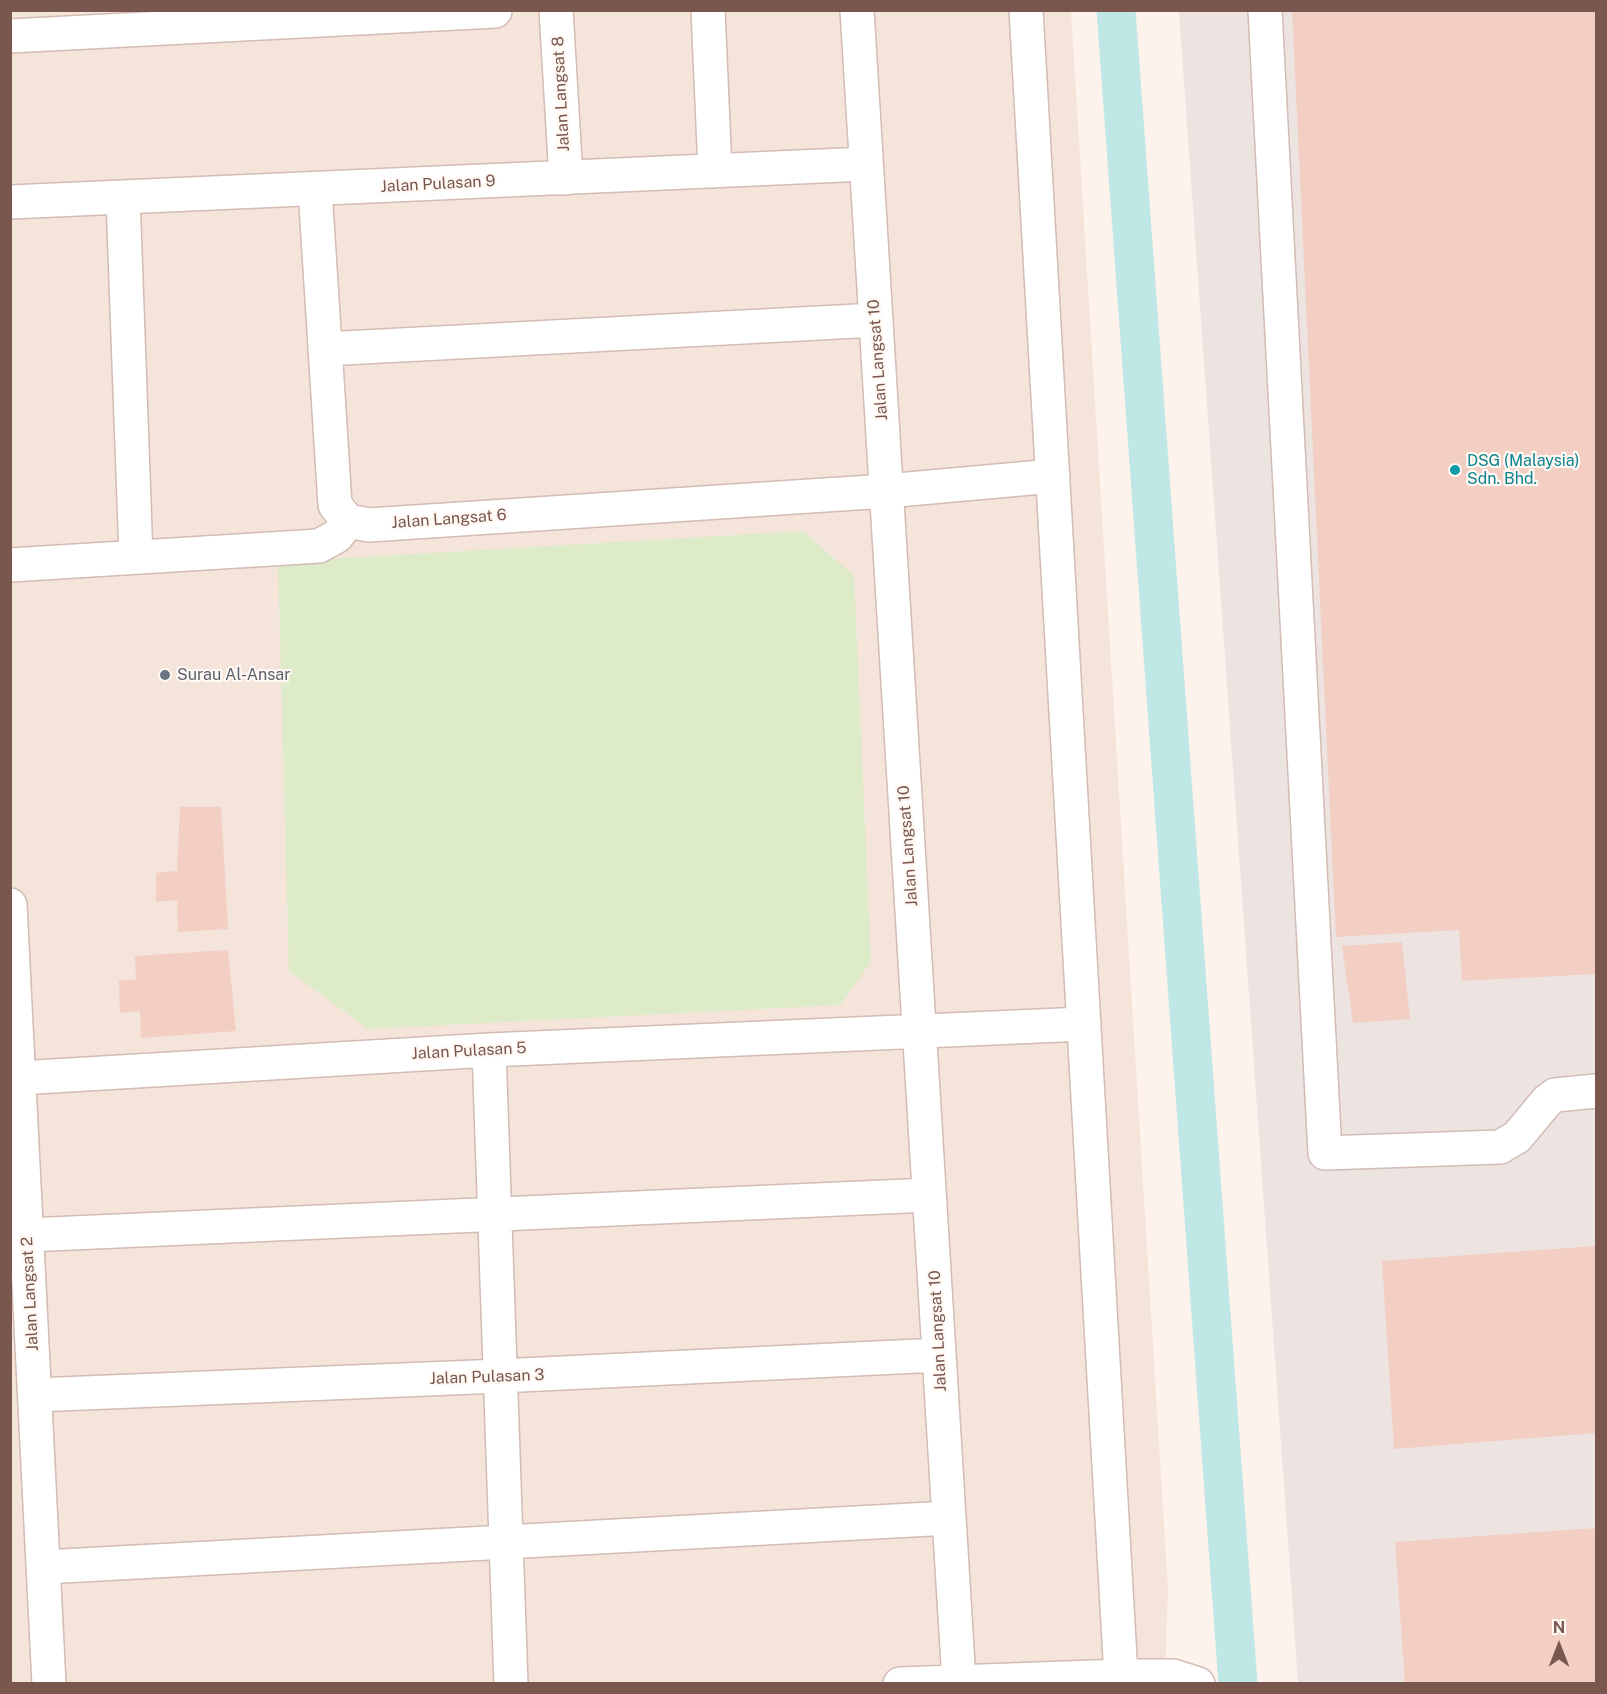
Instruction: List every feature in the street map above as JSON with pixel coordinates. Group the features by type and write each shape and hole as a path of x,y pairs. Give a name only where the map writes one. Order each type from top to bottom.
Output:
{"street":[{"name":"Jalan Langsat 8","path":"556,10 566,178"},
{"path":"708,10 715,171"},
{"name":"Jalan Langsat 10","path":"857,10 959,1681"},
{"path":"1026,10 1121,1676"},
{"path":"1265,10 1324,1153 1500,1147 1517,1137 1547,1101 1555,1095 1596,1091"},
{"path":"10,36 495,11"},
{"name":"Jalan Pulasan 9","path":"10,202 866,164"},
{"path":"10,566 319,546 337,536 348,521 335,506 315,189"},
{"path":"123,197 136,557"},
{"path":"326,349 876,320"},
{"name":"Jalan Langsat 6","path":"348,521 369,525 886,491 1053,477"},
{"name":"Jalan Langsat 2","path":"10,905 19,1078 18,1183 27,1235 49,1683"},
{"name":"Jalan Pulasan 5","path":"19,1078 489,1050 1084,1024"},
{"path":"489,1050 512,1683"},
{"path":"27,1235 930,1195"},
{"name":"Jalan Pulasan 3","path":"35,1395 939,1355"},
{"path":"44,1567 949,1518"},
{"path":"900,1683 1173,1676 1198,1683"}],"shaded area":[{"path":"11,11 1071,11 1168,1589 1165,1683 11,1684"},
{"path":"1179,11 1596,11 1596,1683 1298,1683"}],"green space":[{"path":"803,531 854,576 871,962 840,1005 368,1029 289,971 278,562"}],"building":[{"name":"DSG (Malaysia) Sdn. Bhd.","path":"1292,10 1596,10 1596,974 1462,981 1459,930 1336,937"},
{"path":"180,807 221,807 228,929 178,932 177,900 156,902 156,873 177,871"},
{"path":"1402,942 1410,1019 1353,1023 1342,946"},
{"path":"228,950 236,1031 141,1038 140,1011 120,1013 119,980 136,980 135,956"},
{"path":"1596,1246 1596,1433 1394,1449 1382,1261"},
{"path":"1596,1528 1596,1684 1405,1684 1395,1542"}],"waterway":[{"path":"1116,10 1238,1684"}],"place":[{"name":"DSG (Malaysia) Sdn. Bhd.","path":"1455,470"},
{"name":"Surau Al-Ansar","path":"165,675"}]}
